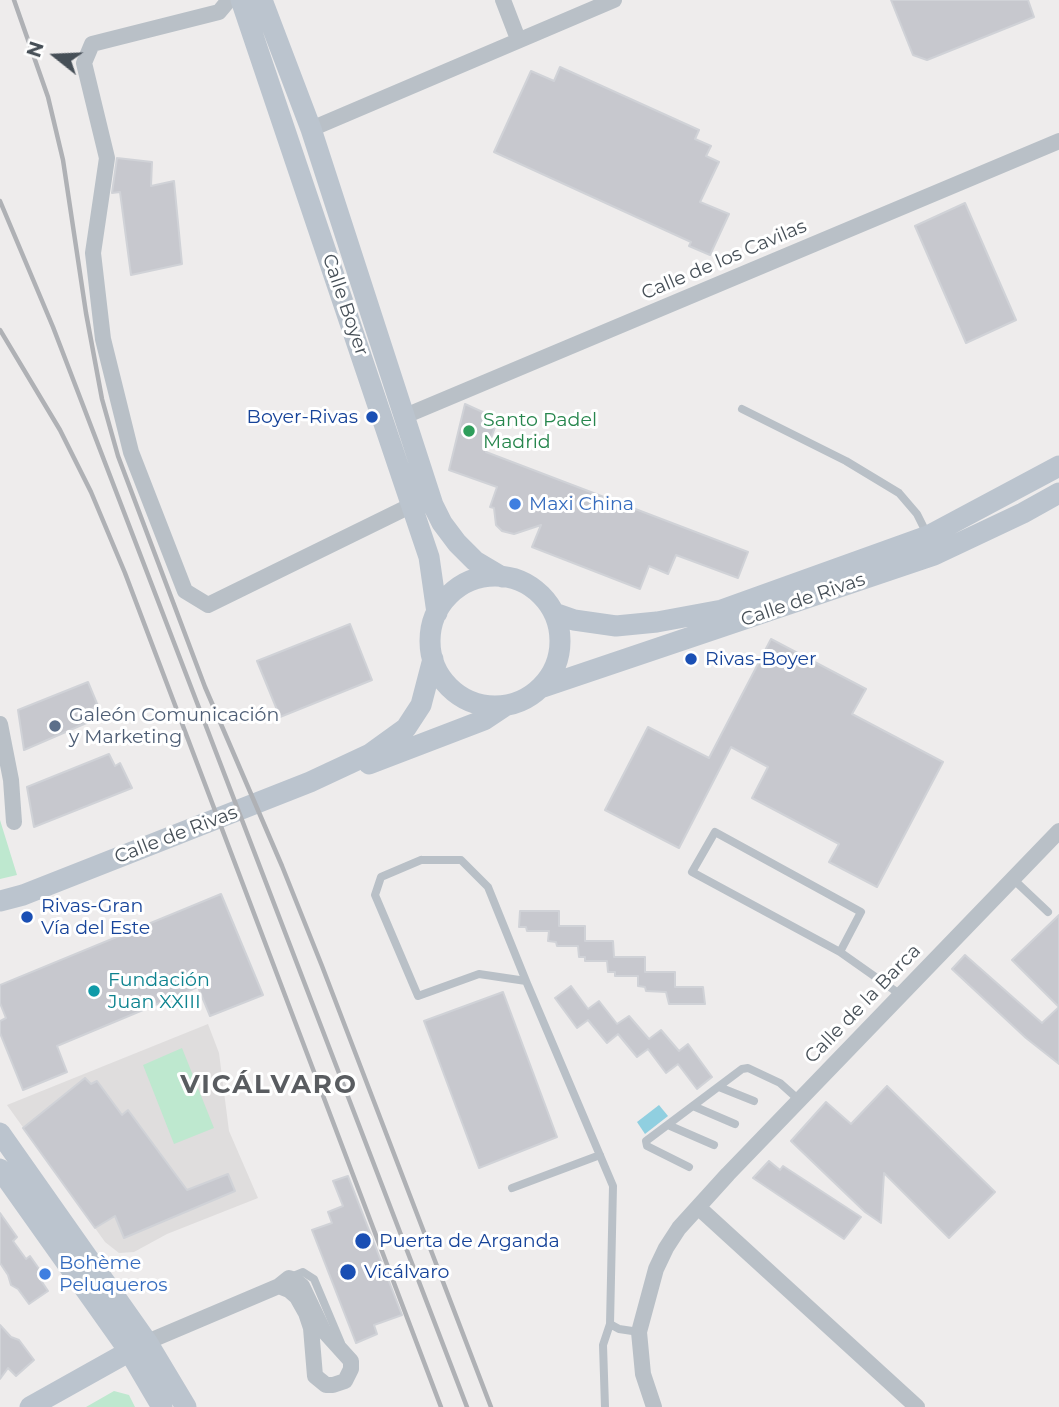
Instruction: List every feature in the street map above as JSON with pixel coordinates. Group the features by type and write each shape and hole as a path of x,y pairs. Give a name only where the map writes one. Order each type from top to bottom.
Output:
{"main road":[{"name":"Calle Boyer","path":"241,0 429,557 436,614"},
{"name":"Calle Boyer","path":"262,0 311,129 433,505 457,543 475,561 502,577"},
{"name":"Calle de Rivas","path":"554,613 574,620 616,626 722,610 928,536 1059,466"},
{"name":"Calle de Rivas","path":"540,688 934,555 1059,493"},
{"path":"502,577 523,583 533,588 554,613 559,633 559,653 552,672 540,688 524,699 505,705 482,705 460,696 443,680 433,659 430,636 436,614 447,598 461,586 478,579 502,577"},
{"name":"Calle de Rivas","path":"0,901 23,895 320,778 370,754 406,728 421,705 433,659"},
{"name":"Calle de Rivas","path":"320,778 373,763 484,720 505,705"},
{"name":"Calle de Rivas","path":"0,909 23,895"},
{"path":"0,1133 138,1347 162,1407"},
{"path":"1,1172 186,1407"},
{"path":"30,1407 138,1347"}],"street":[{"path":"229,0 219,12 92,44 85,62 107,158 93,253 103,339 131,452 185,591 208,605 412,505"},
{"path":"503,0 518,39"},
{"path":"311,129 614,0"},
{"name":"Calle de los Cavilas","path":"405,416 1059,141"},
{"path":"0,724 11,780 14,822"},
{"name":"Calle de la Barca","path":"654,1407 643,1374 639,1332 649,1288 661,1259 679,1228 1059,831"},
{"path":"698,1207 917,1407"},
{"path":"138,1347 284,1282 302,1286 323,1330 351,1361 351,1369 345,1381 333,1385 319,1381 313,1370 311,1328 306,1313 284,1282"}],"lane":[{"path":"742,410 846,461 899,493 917,514 928,536"},
{"path":"840,952 861,912 715,832 692,872 840,952 901,995"},
{"path":"526,981 479,974 418,996 375,895 381,877 421,860 461,860 488,887 613,1186 610,1324 603,1345 605,1407"},
{"path":"1013,879 1048,912"},
{"path":"689,1167 647,1146 646,1142 742,1069 748,1068 779,1083 799,1100"},
{"path":"719,1087 754,1101"},
{"path":"694,1106 735,1124"},
{"path":"667,1125 714,1145"},
{"path":"512,1188 600,1155"},
{"path":"610,1324 619,1329 639,1332"}],"shaded area":[{"path":"208,1024 219,1053 229,1131 258,1198 167,1234 134,1252 119,1253 105,1242 7,1105"}],"green space":[{"path":"0,820 17,875 0,879"},
{"path":"182,1048 214,1128 174,1144 143,1065"},
{"path":"114,1391 129,1395 135,1407 86,1407"}],"water":[{"path":"659,1105 668,1116 645,1134 637,1122"}],"building":[{"path":"891,0 1028,0 1034,17 927,60 913,55"},
{"path":"560,67 699,130 695,139 711,146 706,156 719,162 700,202 729,214 710,255 689,246 691,242 494,152 531,71 554,81"},
{"path":"117,158 152,162 151,186 174,181 182,264 131,275 120,192 112,193"},
{"path":"965,203 1016,320 966,343 915,226"},
{"path":"465,404 498,419 486,452 748,552 738,578 676,555 668,574 649,566 640,589 532,547 541,525 514,534 502,531 496,525 494,508 490,507 497,487 449,470"},
{"path":"350,624 372,680 280,717 257,661"},
{"path":"771,639 866,689 852,714 943,762 877,887 829,862 839,844 752,798 768,767 731,747 679,848 605,810 648,727 709,758"},
{"path":"88,682 98,706 93,708 98,718 24,750 18,710"},
{"path":"109,754 115,766 120,763 132,788 34,827 27,787"},
{"name":"Fundación Juan XXIII","path":"221,894 263,995 210,1016 198,987 57,1046 67,1072 23,1090 0,1033 0,1021 6,1018 0,1003 0,985"},
{"path":"520,911 559,911 559,926 585,926 585,941 613,941 614,957 645,957 645,972 675,972 675,987 703,987 705,1004 669,1004 666,992 646,991 645,987 638,986 638,976 615,976 615,972 608,972 607,961 585,961 585,957 579,957 578,946 557,946 556,942 548,941 549,931 527,931 526,927 519,927"},
{"path":"1059,915 1059,1007 1012,960"},
{"path":"965,955 1042,1023 1059,1007 1059,1064 1026,1038 952,969"},
{"path":"571,986 588,1009 599,1001 617,1024 629,1016 649,1039 661,1030 679,1051 688,1044 712,1077 697,1089 678,1064 666,1073 648,1049 637,1057 618,1034 607,1043 588,1020 577,1028 555,998"},
{"path":"503,992 557,1137 479,1168 424,1021"},
{"path":"85,1078 91,1084 97,1081 122,1115 128,1110 187,1190 228,1174 235,1191 124,1238 115,1216 95,1228 23,1128"},
{"path":"887,1086 995,1192 949,1238 884,1173 881,1223 865,1212 791,1141 826,1102 851,1124"},
{"path":"769,1161 780,1170 783,1166 861,1217 844,1239 753,1178"},
{"path":"348,1176 402,1315 374,1325 377,1334 356,1343 312,1230 332,1223 328,1212 343,1206 333,1181"},
{"path":"0,1213 17,1237 13,1241 26,1259 30,1256 44,1276 40,1279 48,1291 29,1304 18,1289 11,1285 0,1263"},
{"path":"0,1325 11,1337 19,1340 34,1360 16,1376 8,1368 0,1379"}],"railway":[{"path":"14,0 48,97 63,160 86,313 102,399 118,456 205,687 322,966 491,1407"},
{"path":"0,201 53,327 467,1407"},
{"path":"0,330 60,430 91,492 125,573 441,1407"}],"place":[{"name":"Boyer-Rivas","path":"372,417"},
{"name":"Santo Padel Madrid","path":"469,431"},
{"name":"Maxi China","path":"515,504"},
{"name":"Rivas-Boyer","path":"691,659"},
{"name":"Galeón Comunicación y Marketing","path":"55,726"},
{"name":"Rivas-Gran Vía del Este","path":"27,917"},
{"name":"Fundación Juan XXIII","path":"94,991"},
{"name":"Puerta de Arganda","path":"363,1241"},
{"name":"Vicálvaro","path":"348,1272"},
{"name":"Bohème Peluqueros","path":"45,1274"}],"district":[{"name":"VICÁLVARO","path":"269,1085"}]}
